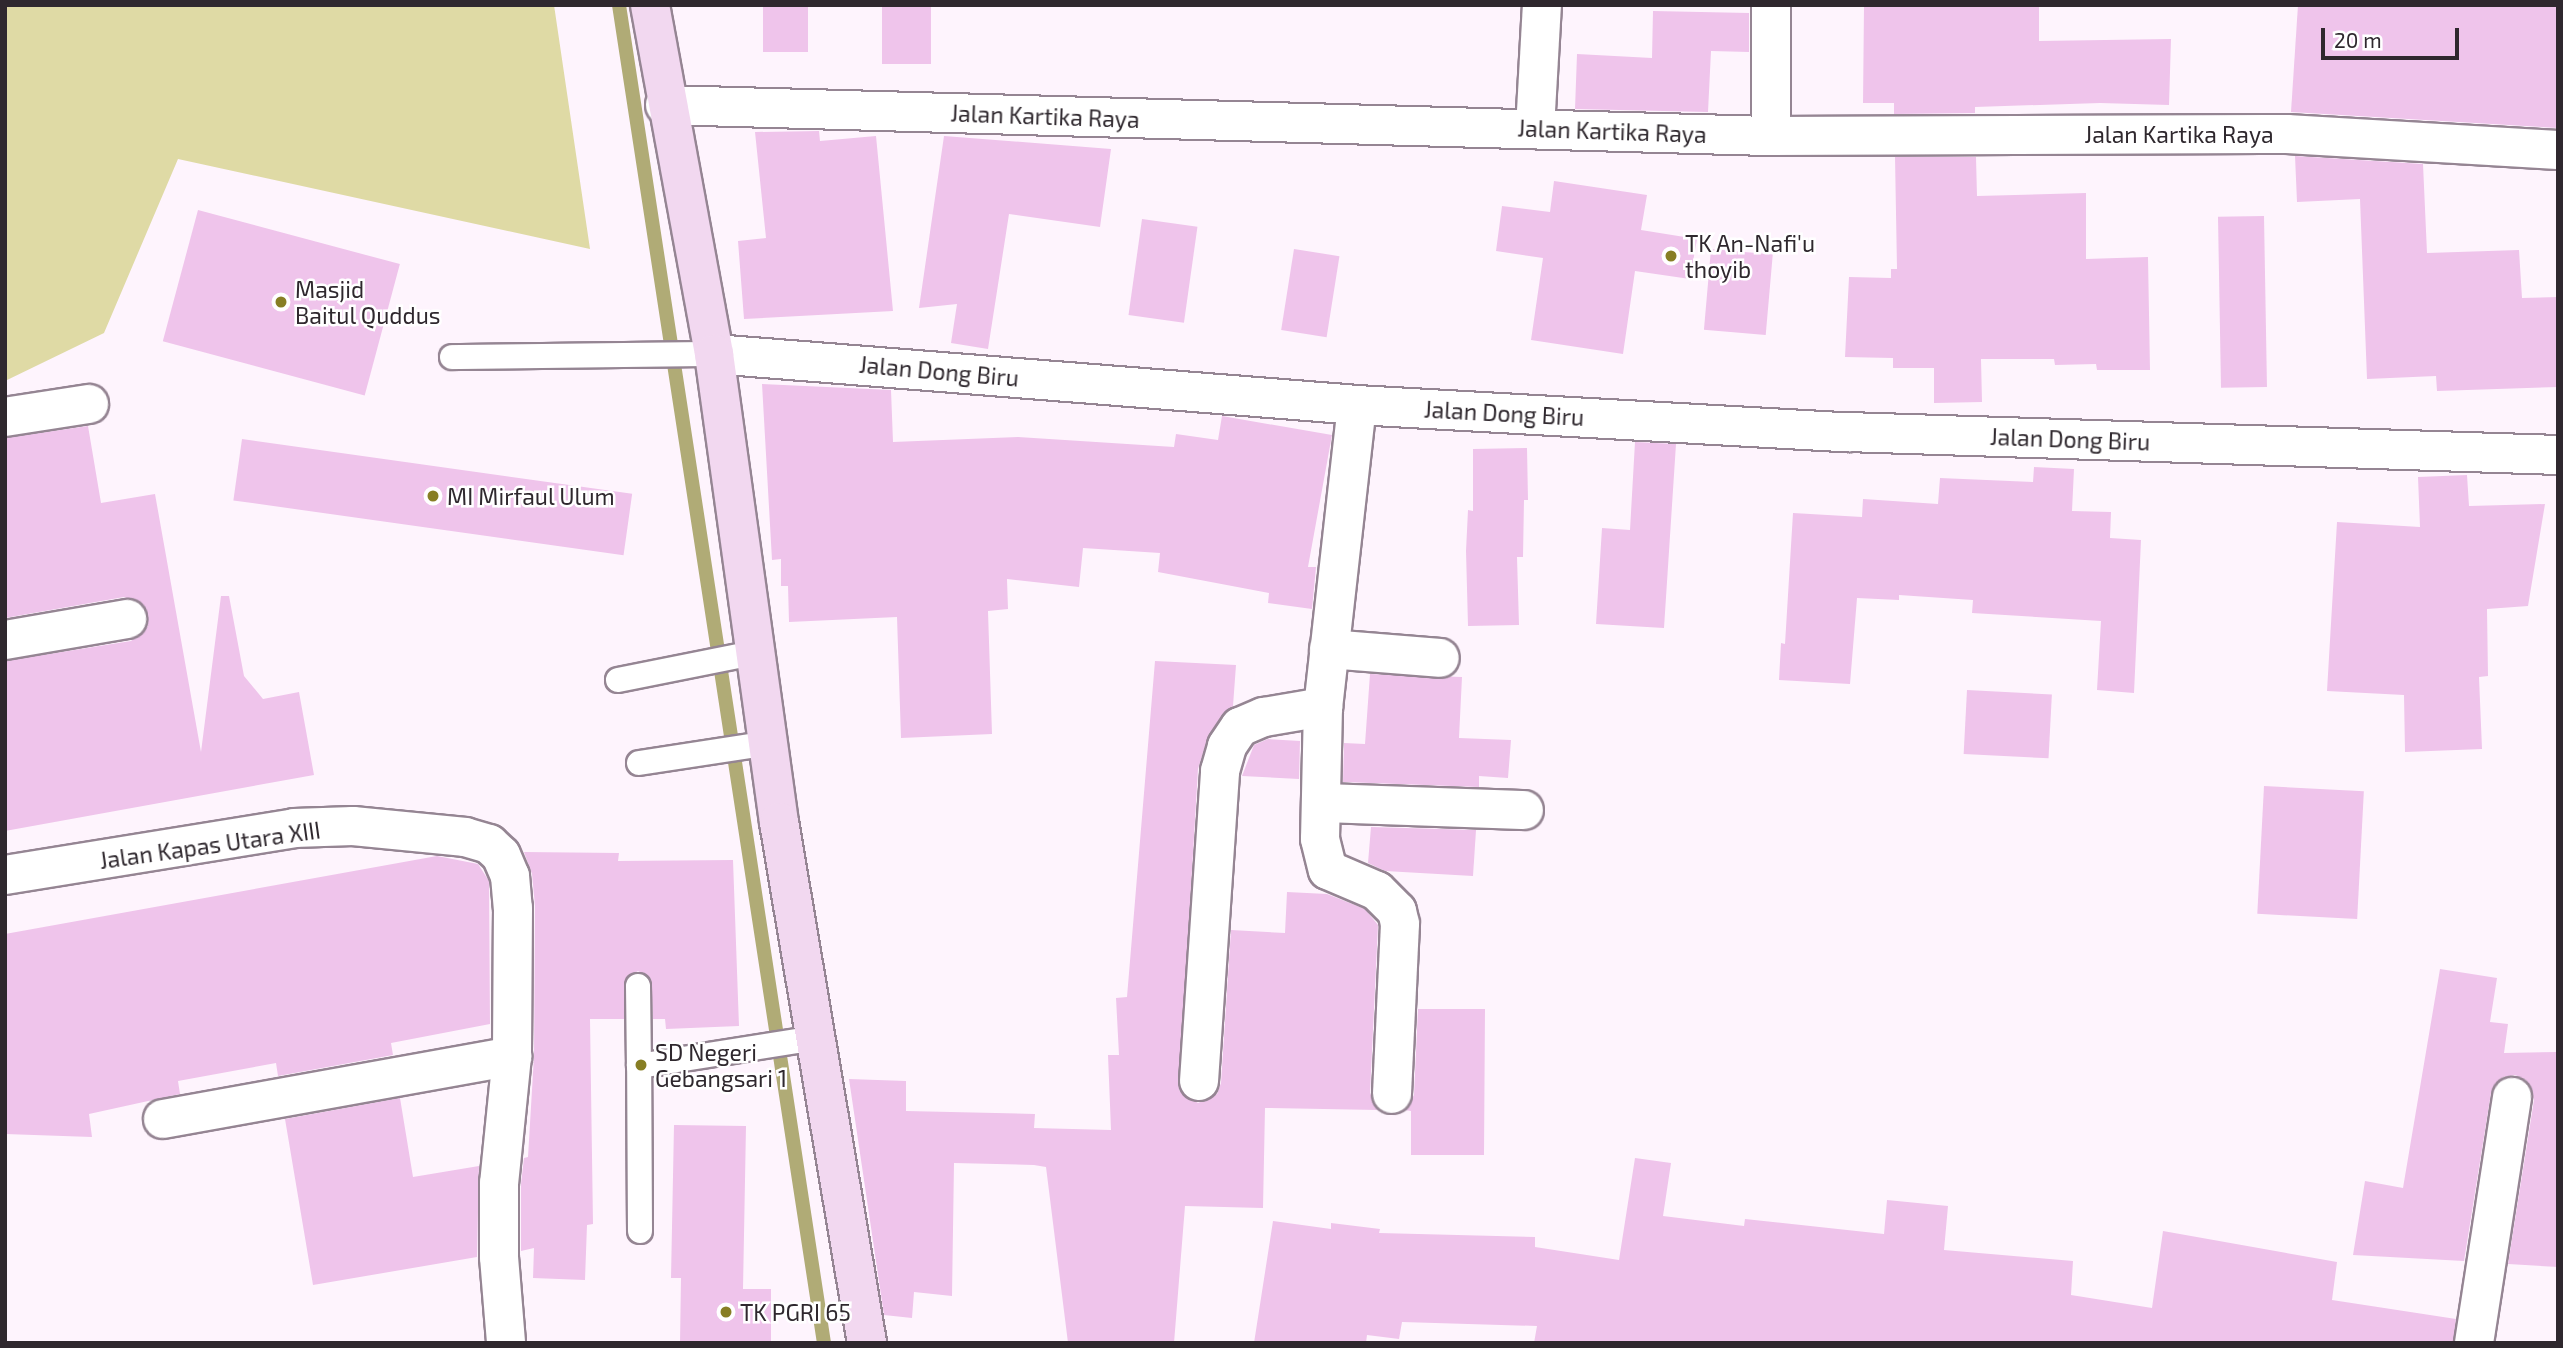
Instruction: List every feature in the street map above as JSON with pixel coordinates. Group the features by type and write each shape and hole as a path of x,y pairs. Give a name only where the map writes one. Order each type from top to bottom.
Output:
{"street":[{"path":"650,5 707,354 750,654 760,745 808,1038 867,1343"},
{"path":"1535,129 1542,5"},
{"path":"1771,5 1771,136"},
{"name":"Jalan Kartika Raya","path":"665,105 1771,136 2287,134 2558,149"},
{"name":"Jalan Dong Biru","path":"707,354 1357,405 1847,432 2558,455"},
{"path":"5,417 89,404"},
{"path":"1357,405 1323,707 1321,849 1328,870 1388,899 1401,924 1392,1094"},
{"path":"5,640 127,618"},
{"path":"1329,649 1440,658"},
{"path":"1199,1081 1220,771 1227,746 1240,727 1264,717 1323,707"},
{"path":"1322,803 1524,810"},
{"name":"Jalan Kapas Utara XIII","path":"5,875 294,828 353,826 466,837 489,844 501,855 511,886 512,1056 499,1183 499,1257 506,1343"},
{"path":"163,1118 512,1056"},
{"path":"2474,1343 2512,1097"}],"lane":[{"name":"Jalan Dong Biru","path":"452,358 648,358 707,354"},
{"path":"618,680 750,654"},
{"path":"639,763 760,745"},
{"path":"638,986 640,1231"},
{"path":"639,1066 808,1038"}],"shaded area":[{"path":"5,5 554,5 590,249 178,159 104,333 5,381"}],"building":[{"path":"763,5 808,5 808,52 763,52"},
{"path":"882,5 931,5 931,64 882,64"},
{"path":"2039,5 2039,41 2171,39 2169,105 2100,103 1975,107 1975,113 1894,114 1894,103 1863,103 1864,6"},
{"path":"2298,5 2558,5 2558,128 2291,112"},
{"path":"1653,11 1749,13 1749,52 1711,51 1708,112 1575,109 1577,54 1652,58"},
{"path":"819,131 820,141 876,136 893,311 744,319 738,241 766,238 755,132"},
{"path":"944,136 1111,149 1100,227 1009,214 988,349 951,343 957,304 919,308"},
{"path":"2295,156 2423,164 2427,253 2519,250 2522,298 2558,297 2558,387 2437,391 2436,376 2367,379 2360,199 2297,202"},
{"path":"1895,157 1976,157 1977,196 2086,193 2086,259 2148,257 2150,370 2097,370 2096,364 2055,365 2054,359 1981,359 1982,402 1934,403 1934,368 1893,368 1893,358 1845,357 1849,277 1891,278 1891,269 1897,269"},
{"path":"1554,181 1647,195 1641,230 1697,239 1690,279 1635,271 1623,354 1531,340 1543,258 1496,251 1502,206 1550,212"},
{"name":"Masjid Baitul Quddus","path":"198,210 400,264 365,395 163,341"},
{"path":"2264,216 2267,387 2221,388 2218,217"},
{"path":"1142,219 1197,227 1184,323 1129,315"},
{"path":"1294,249 1339,256 1327,337 1281,330"},
{"path":"1711,249 1773,254 1766,335 1704,330"},
{"path":"762,384 891,390 893,442 1018,437 1174,447 1176,434 1218,440 1222,416 1332,435 1308,567 1316,567 1312,609 1268,603 1269,593 1158,572 1160,553 1083,548 1079,587 1007,579 1008,609 988,611 992,734 901,738 897,617 789,622 788,586 781,586 781,559 772,560"},
{"path":"88,426 101,503 155,494 201,752 221,596 229,596 244,676 263,699 299,692 314,775 5,831 5,661 131,641 148,626 144,606 124,597 5,618 5,438"},
{"name":"MI Mirfaul Ulum","path":"242,439 632,494 624,555 233,500"},
{"path":"1635,442 1676,444 1664,628 1596,624 1602,528 1630,530"},
{"path":"1527,448 1528,500 1524,500 1523,557 1517,557 1519,625 1468,626 1466,551 1468,510 1473,511 1473,449"},
{"path":"2034,467 2074,469 2072,511 2111,512 2110,538 2141,540 2134,693 2097,690 2101,621 1972,613 1973,600 1899,595 1899,600 1857,598 1850,684 1779,680 1781,643 1785,644 1793,513 1862,517 1863,499 1938,504 1940,478 2033,482"},
{"path":"2467,475 2469,506 2545,504 2528,606 2487,609 2488,676 2479,677 2482,749 2405,752 2404,695 2327,691 2337,522 2420,527 2418,477"},
{"path":"1155,661 1236,665 1233,706 1209,734 1198,769 1179,1090 1198,1103 1217,1094 1221,1083 1231,930 1285,933 1287,892 1327,894 1365,909 1378,925 1370,1093 1378,1110 1265,1108 1263,1208 1185,1206 1174,1343 1068,1343 1046,1167 1034,1165 954,1163 952,1296 914,1292 912,1318 884,1315 849,1079 906,1081 906,1111 1035,1114 1034,1128 1111,1130 1108,1055 1119,1055 1116,998 1127,997"},
{"path":"1370,674 1462,677 1459,738 1511,740 1508,778 1479,776 1479,787 1343,782 1344,743 1365,744"},
{"path":"1967,690 2052,694 2049,758 1964,754"},
{"path":"1268,739 1300,741 1299,779 1242,776 1254,745"},
{"path":"2264,786 2364,791 2357,919 2257,914"},
{"path":"1371,827 1476,830 1473,876 1385,871 1368,863"},
{"path":"524,852 619,853 618,861 733,860 739,1026 666,1029 665,1019 653,1019 651,979 638,971 625,979 624,1019 590,1019 593,1224 587,1225 585,1280 533,1278 534,1248 521,1251 521,1184 524,1158 528,1157 534,1056 535,906 532,874"},
{"path":"437,856 478,864 489,881 490,1024 391,1043 393,1055 278,1076 276,1063 178,1081 180,1094 89,1114 92,1137 5,1134 5,934"},
{"path":"2440,969 2497,978 2490,1022 2508,1024 2504,1053 2558,1052 2558,1267 2508,1264 2534,1100 2526,1080 2515,1075 2503,1077 2491,1093 2464,1261 2353,1255 2365,1181 2403,1188"},
{"path":"1418,1009 1485,1009 1484,1155 1411,1155 1411,1111 1405,1110 1414,1095"},
{"path":"400,1098 413,1177 479,1166 477,1257 313,1285 285,1119"},
{"path":"674,1125 746,1126 743,1289 771,1289 771,1343 680,1343 681,1278 671,1278"},
{"path":"1635,1158 1671,1163 1663,1216 1744,1226 1745,1219 1884,1234 1887,1200 1948,1206 1944,1250 2073,1261 2071,1295 2152,1308 2163,1231 2337,1262 2332,1300 2456,1319 2453,1343 1534,1343 1537,1326 1402,1322 1399,1339 1367,1335 1366,1343 1254,1343 1273,1221 1331,1229 1331,1223 1380,1229 1379,1233 1535,1237 1535,1247 1619,1260"}],"waterway":[{"path":"619,5 824,1343"}],"place":[{"name":"TK An-Nafi'u thoyib","path":"1671,256"},
{"name":"Masjid Baitul Quddus","path":"281,302"},
{"name":"MI Mirfaul Ulum","path":"433,496"},
{"name":"SD Negeri Gebangsari 1","path":"641,1065"},
{"name":"TK PGRI 65","path":"726,1312"}]}
